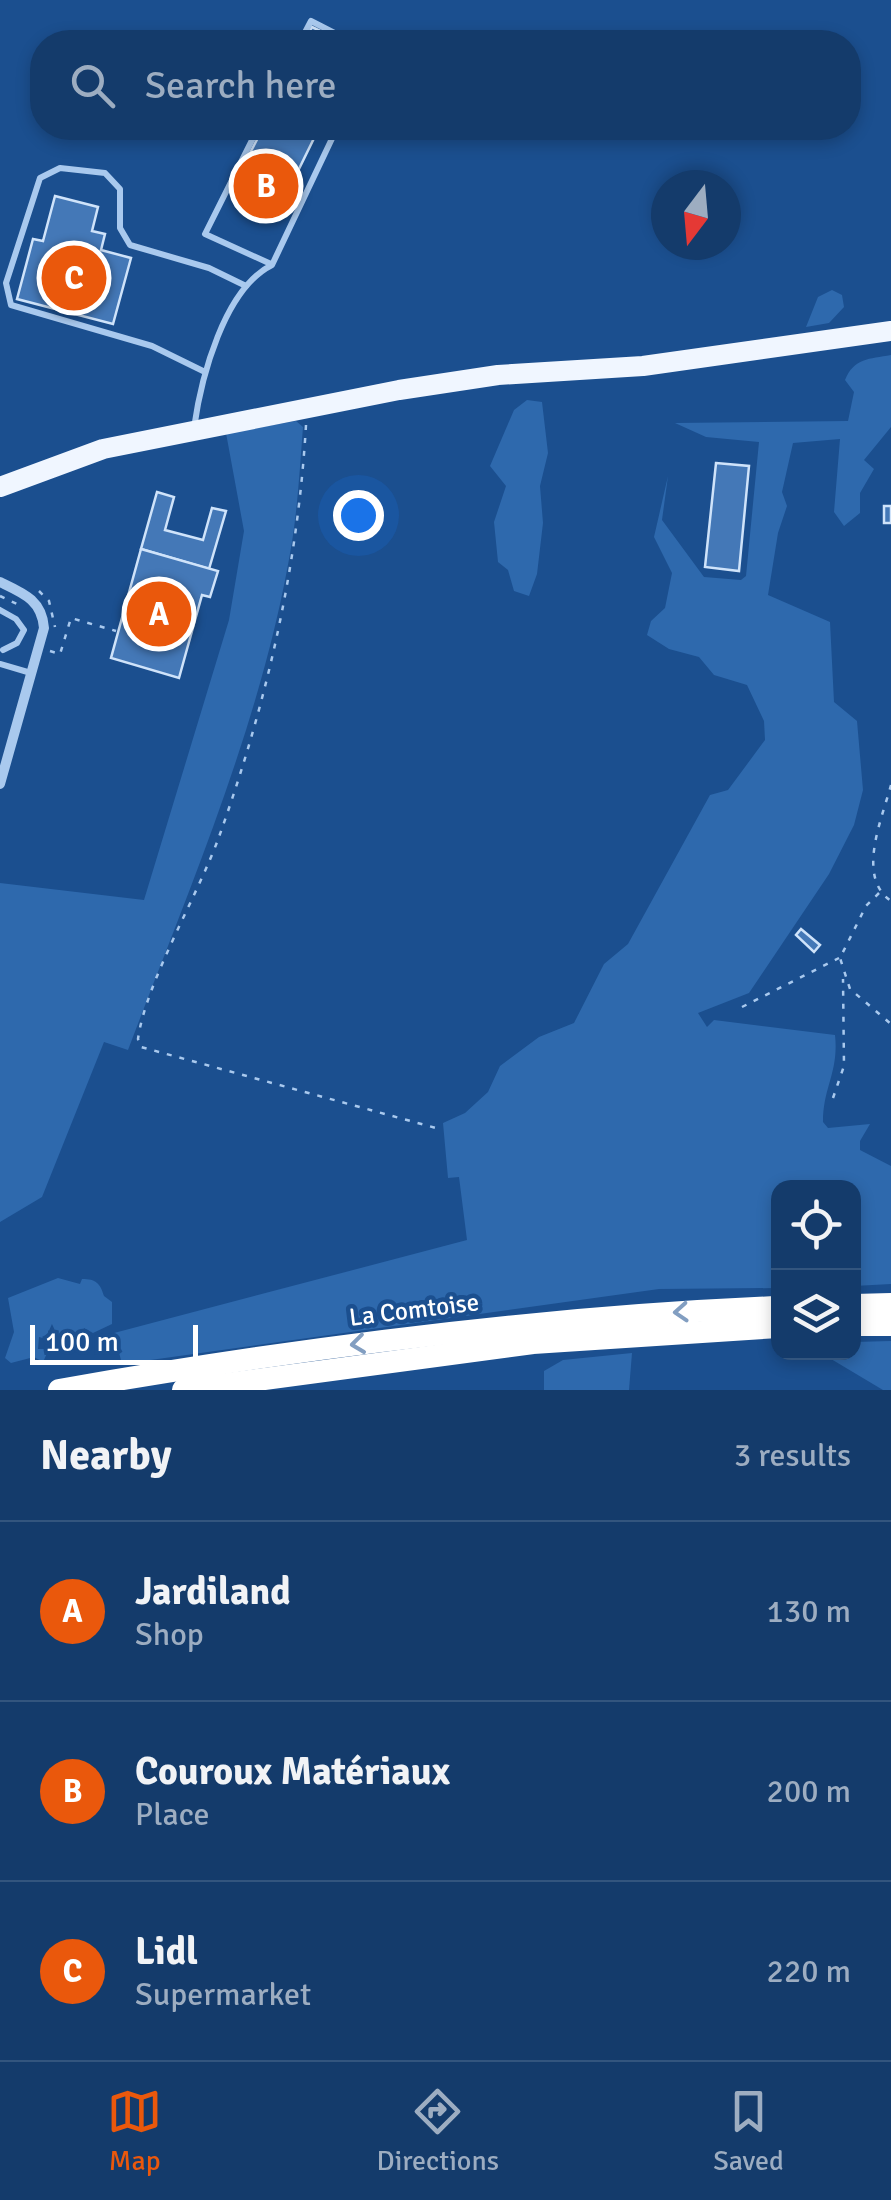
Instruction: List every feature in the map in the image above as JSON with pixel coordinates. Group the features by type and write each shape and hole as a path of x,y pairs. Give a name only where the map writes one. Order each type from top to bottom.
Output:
{"highway":[{"path":"861,1304 891,1304"},
{"name":"La Comtoise","path":"46,1390 444,1333 592,1318 771,1307"},
{"path":"861,1325 891,1325"},
{"name":"La Comtoise","path":"183,1390 533,1344 771,1327"},
{"path":"254,1390 484,1356 533,1344"}],"main road":[{"path":"2,487 67,460 194,430 459,380 643,366 891,331"}],"street":[{"path":"0,582 32,598 43,614 32,674 0,784"}],"lane":[{"path":"306,30 311,21 329,30"},
{"path":"252,140 204,234 272,265"},
{"path":"194,430 203,371 246,286 272,265 331,140"},
{"path":"203,371 152,346 10,305 6,282 37,183 48,171 60,168 105,173 120,189 120,228 130,245 209,268 246,286"},
{"path":"0,610 16,618 24,630 17,643 2,647 0,663 32,674"}],"path":[{"path":"302,409 307,427 296,540 268,673 220,832 138,1039 140,1046 436,1128"},
{"path":"50,651 60,654 71,618 116,631"},
{"path":"891,785 873,856 879,893 891,902"},
{"path":"742,1006 840,958 866,906 879,893"},
{"path":"833,1098 844,1066 844,977 840,958"},
{"path":"844,977 863,1002 891,1024"}],"shaded area":[{"path":"832,290 842,295 844,307 829,323 806,327 818,297"},
{"path":"891,355 891,427 864,460 874,469 860,493 860,513 844,526 834,512 840,439 793,443 782,492 787,506 778,533 768,595 830,622 834,702 857,721 863,790 854,825 829,874 749,993 698,1013 707,1027 714,1020 835,1035 835,1059 823,1122 828,1128 870,1124 860,1141 860,1150 891,1166 891,1284 861,1286 861,1180 771,1180 771,1288 659,1289 122,1364 114,1333 467,1240 459,1177 448,1178 443,1123 465,1113 488,1092 500,1066 539,1037 574,1023 604,964 628,944 710,795 728,790 765,740 764,721 747,685 714,675 699,657 669,649 647,635 651,621 665,608 672,573 654,537 668,476 662,520 704,577 741,580 746,576 759,442 706,437 675,423 848,421 854,392 845,380 853,367"},
{"path":"527,400 542,402 548,453 540,486 543,523 537,574 529,596 514,591 508,570 498,562 494,522 506,486 490,466 514,410"},
{"path":"296,421 303,427 299,484 279,608 244,736 200,863 128,1050 104,1042 42,1197 0,1222 0,883 144,900 229,620 244,531 226,433"},
{"path":"58,1278 80,1284 82,1279 97,1283 112,1302 112,1324 93,1333 84,1328 78,1343 68,1345 39,1337 38,1349 49,1349 43,1362 34,1357 11,1363 5,1358 14,1332 8,1298"},
{"path":"891,1341 891,1390 883,1390 833,1360 861,1360 861,1342"},
{"path":"632,1353 629,1390 544,1390 544,1371 563,1360"}],"building":[{"path":"257,140 313,140 295,177 249,155"},
{"path":"256,158 295,177 277,214 238,195"},
{"path":"55,196 98,207 92,231 105,234 101,250 131,258 113,324 17,299 33,239 43,241"},
{"path":"716,463 749,466 739,571 705,567"},
{"path":"157,492 174,497 165,530 203,540 212,508 226,511 209,569 141,549"},
{"path":"884,506 891,506 891,523 884,523"},
{"path":"141,549 218,571 210,597 202,595 179,678 111,658"},
{"path":"801,929 820,945 814,952 796,935"}],"place":[{"name":"Couroux Matériaux","path":"266,186"},
{"name":"Lidl","path":"74,278"},
{"name":"Jardiland","path":"159,614"}]}
